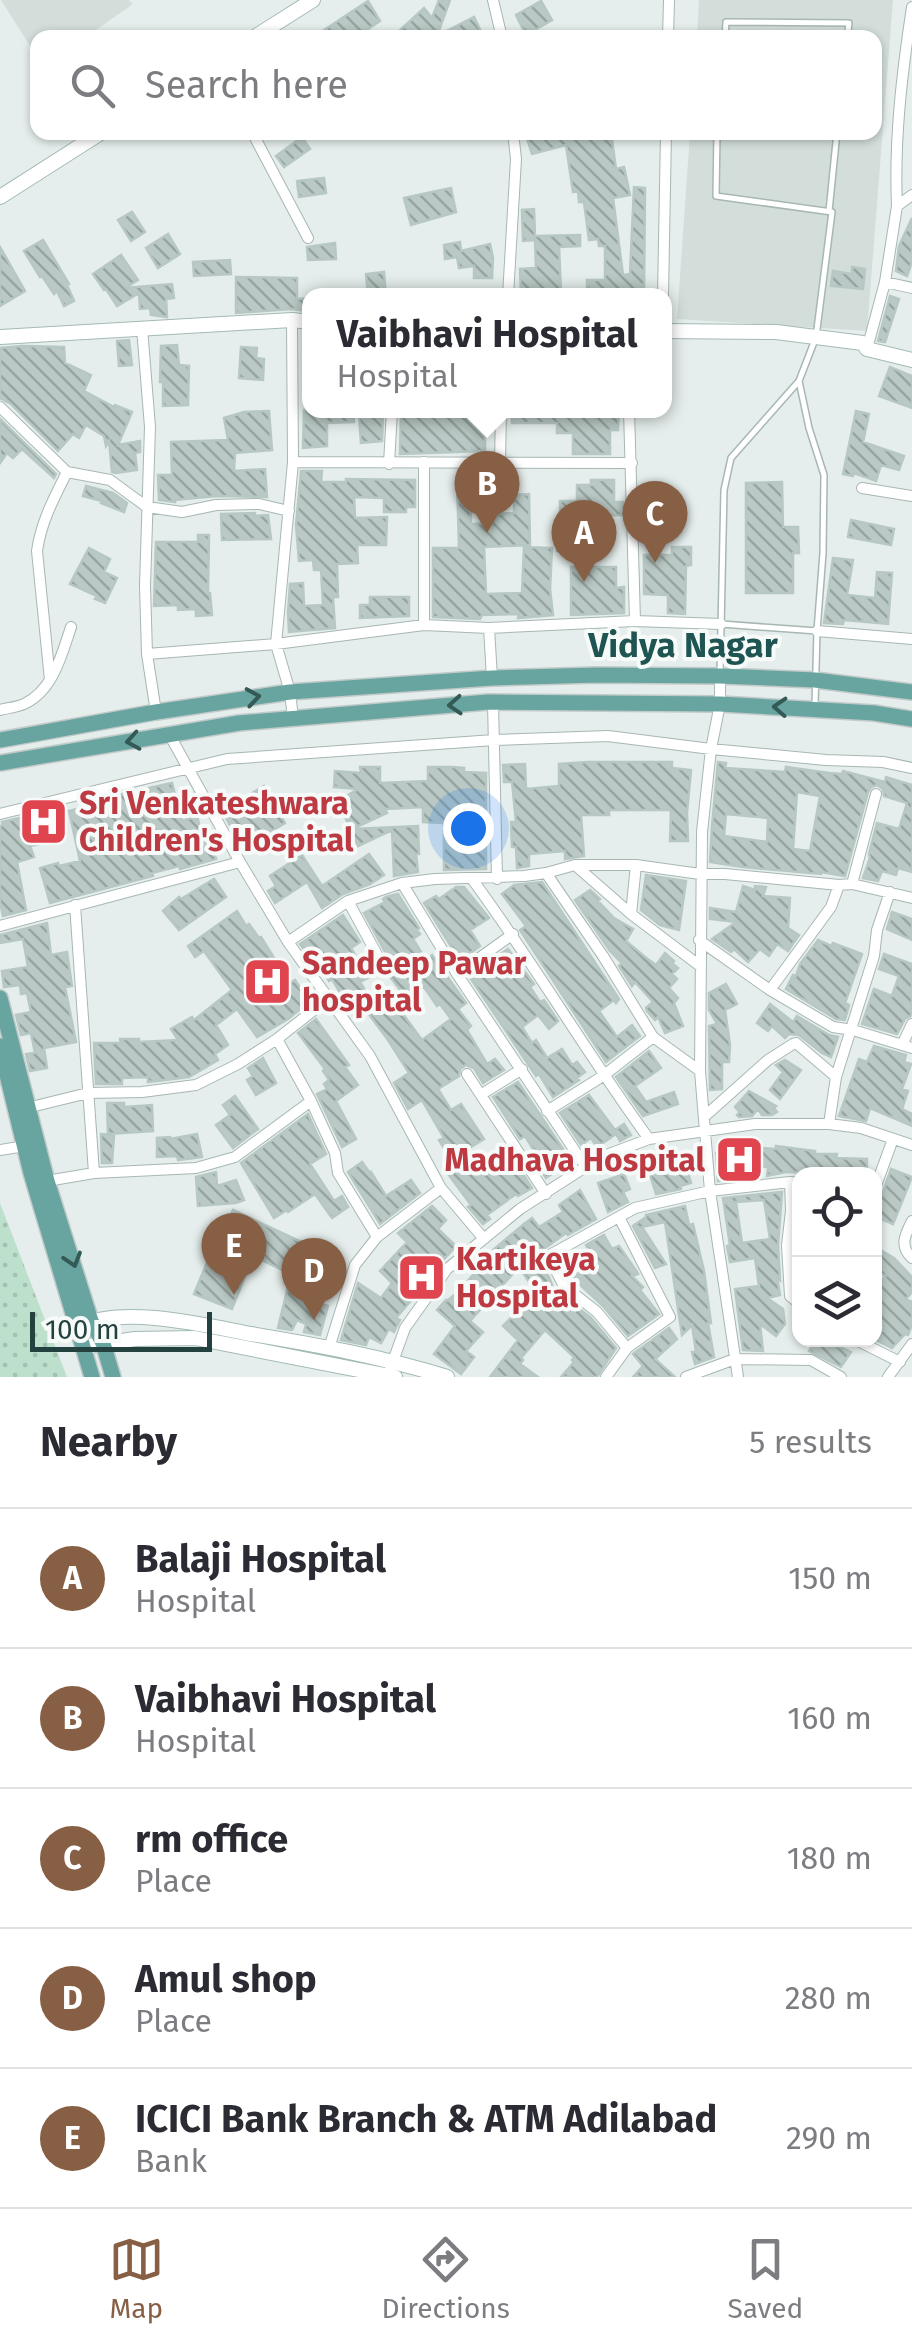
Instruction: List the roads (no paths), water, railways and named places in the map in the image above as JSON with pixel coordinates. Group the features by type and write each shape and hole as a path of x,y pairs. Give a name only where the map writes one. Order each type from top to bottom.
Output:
{"main road":[{"path":"265,30 309,1"},
{"path":"0,196 89,140"},
{"path":"0,337 302,321"},
{"path":"672,331 776,332 862,343 867,349 912,360"},
{"path":"0,740 290,692 492,678 720,676 815,680 912,692"},
{"path":"0,763 239,723 492,703 720,704 874,713 912,720"},
{"path":"0,998 84,1324 83,1347 92,1377"},
{"path":"0,1046 35,1188 84,1324 103,1343 113,1377"},
{"path":"84,1324 118,1318 164,1318 329,1348 392,1371"},
{"path":"83,1347 136,1339 194,1338 447,1377"}],"street":[{"path":"492,0 500,30"},
{"path":"668,0 668,30"},
{"path":"867,349 885,282 898,206 901,81 912,7"},
{"path":"256,140 308,238"},
{"path":"508,288 514,140"},
{"path":"664,288 666,140"},
{"path":"898,206 912,196"},
{"path":"885,282 912,288"},
{"path":"292,320 293,462 276,644 293,718"},
{"path":"142,328 150,427 145,586 156,712"},
{"path":"0,407 68,472 110,480 147,507 182,512 216,505 259,504 289,511"},
{"path":"389,464 392,418"},
{"path":"500,462 501,418"},
{"path":"629,418 636,621"},
{"path":"293,462 632,463"},
{"path":"424,462 424,625"},
{"path":"50,680 37,551 45,517 68,472"},
{"path":"862,488 912,496"},
{"path":"148,654 276,644 424,625 489,628 636,621 722,624"},
{"path":"0,710 23,705 40,694 50,680 71,627"},
{"path":"489,628 492,678"},
{"path":"817,631 912,639"},
{"path":"720,676 720,704 702,832 700,1071 710,1191 738,1377"},
{"path":"492,703 496,879"},
{"path":"169,734 288,942 370,1056 441,1188 484,1239"},
{"path":"0,814 227,759 494,740 608,736 912,768"},
{"path":"852,884 876,794"},
{"path":"0,926 240,862"},
{"path":"631,914 636,864"},
{"path":"288,942 348,901 402,883 496,879 575,865 636,864 700,874 852,884 912,898"},
{"path":"575,865 700,966"},
{"path":"546,873 653,1037 700,1071"},
{"path":"472,879 513,934 648,1139"},
{"path":"402,883 456,974 585,1166"},
{"path":"770,990 831,907 839,885"},
{"path":"829,1124 836,1077 853,1030 890,892"},
{"path":"348,901 380,962"},
{"path":"75,905 94,1173"},
{"path":"456,974 513,934"},
{"path":"700,940 770,990 834,1027 907,1046 912,1024"},
{"path":"28,1108 88,1092 142,1092 196,1085 278,1039 328,1000"},
{"path":"547,1111 603,1076 653,1037"},
{"path":"278,1039 335,1153 338,1173 377,1238"},
{"path":"704,1117 768,1060 793,1044 836,1077"},
{"path":"482,1094 522,1069"},
{"path":"467,1074 546,1194"},
{"path":"47,1181 94,1173 196,1168 235,1157 311,1101"},
{"path":"392,1371 406,1328 447,1270 520,1209 601,1157 648,1139 754,1124 861,1128 912,1145"},
{"path":"882,1169 893,1139"},
{"path":"0,1150 24,1146"},
{"path":"627,1348 598,1312 564,1286 548,1256 636,1208 710,1191 792,1182"},
{"path":"329,1348 356,1265 377,1238 441,1188"},
{"path":"792,1204 787,1244 792,1298"},
{"path":"606,1377 627,1348 670,1317 619,1217"},
{"path":"912,1221 904,1243 912,1258"},
{"path":"888,1377 912,1344"},
{"path":"870,1347 900,1362"},
{"path":"686,1377 736,1359 811,1360 840,1377"}],"lane":[{"path":"726,30 726,22 761,22 848,23 848,30"},
{"path":"717,140 716,196 829,211"},
{"path":"720,676 724,490 730,458 799,381 816,337 832,212 829,211 836,140"},
{"path":"799,381 824,476 815,709"},
{"path":"722,624 817,631"}],"place":[{"name":"Vaibhavi Hospital","path":"487,533"},
{"name":"rm office","path":"655,563"},
{"name":"Balaji Hospital","path":"584,582"},
{"name":"Sri Venkateshwara Children's Hospital","path":"44,821"},
{"name":"Sandeep Pawar hospital","path":"267,981"},
{"name":"Madhava Hospital","path":"740,1160"},
{"name":"Kartikeya Hospital","path":"421,1277"},
{"name":"ICICI Bank Branch & ATM Adilabad","path":"234,1295"},
{"name":"Amul shop","path":"314,1320"}],"district":[{"name":"Vidya Nagar","path":"683,645"}]}
